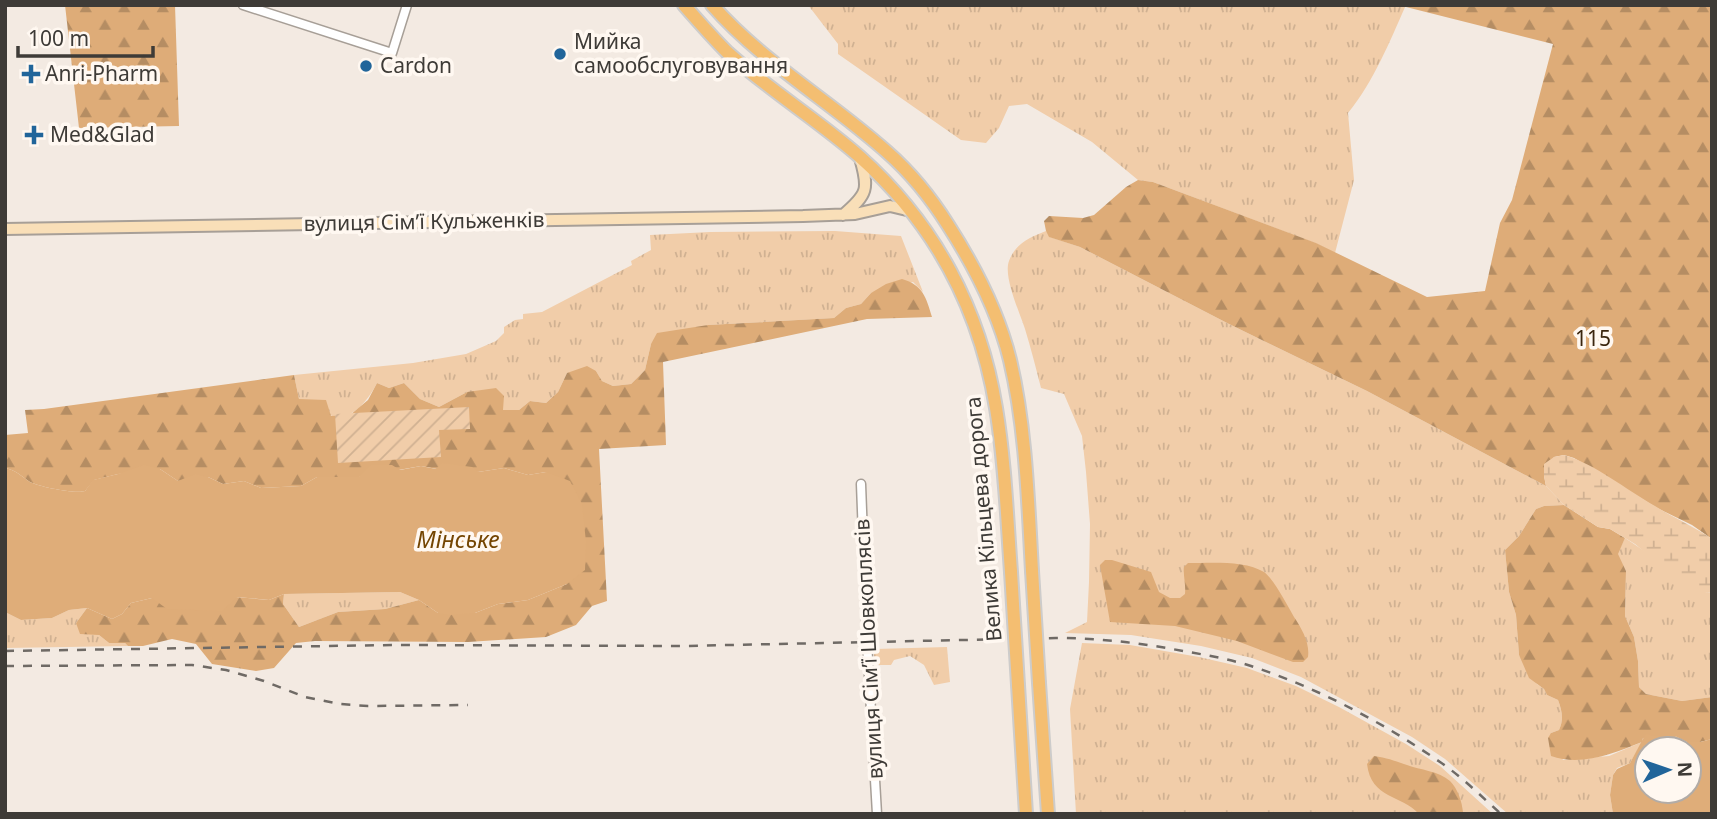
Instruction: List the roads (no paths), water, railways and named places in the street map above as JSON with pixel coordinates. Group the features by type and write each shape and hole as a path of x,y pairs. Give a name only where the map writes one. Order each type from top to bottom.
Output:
{"main road":[{"name":"Велика Кільцева дорога","path":"684,5 728,53 860,156 896,192 931,237 966,301 985,357 998,421 1012,572 1026,814"},
{"name":"Велика Кільцева дорога","path":"712,5 754,46 887,152 923,189 964,248 988,296 1009,359 1023,439 1048,814"},
{"path":"843,215 857,204 866,187 860,156"},
{"name":"вулиця Сімʼї Кульженків","path":"5,229 843,215 890,206 911,211"}],"street":[{"path":"243,5 392,53 407,5"},
{"name":"вулиця Сімʼї Шовкоплясів","path":"861,484 877,814"}],"water":[{"name":"Мінське","path":"442,463 472,467 478,472 504,468 528,475 546,472 570,481 582,504 586,542 585,570 567,584 528,600 498,604 475,613 449,615 438,613 419,600 400,592 284,594 269,600 237,597 222,611 167,609 152,598 131,603 122,614 112,619 87,608 69,610 52,618 21,620 5,612 5,468 35,484 80,492 85,491 93,480 144,465 160,469 178,481 195,474 223,484 244,481 261,488 301,486 317,477 359,477 371,465 392,465 400,470 421,466 436,469"},
{"path":"1712,739 1712,814 1613,814 1610,795 1613,775 1617,769 1630,763 1633,757 1633,805 1703,805 1703,741"}],"railway":[{"path":"5,651 393,645 684,646 1056,638 1120,642 1234,661 1325,695 1395,733 1440,762 1501,814"},
{"path":"5,666 192,665 226,670 305,697 340,704 468,705"}],"place":[{"name":"Мийка самообслуговування","path":"560,54"},
{"name":"Cardon","path":"366,66"},
{"name":"Anri-Pharm","path":"31,74"},
{"name":"Med&Glad","path":"34,135"}],"park label":[{"name":"115","path":"1593,339"}]}
